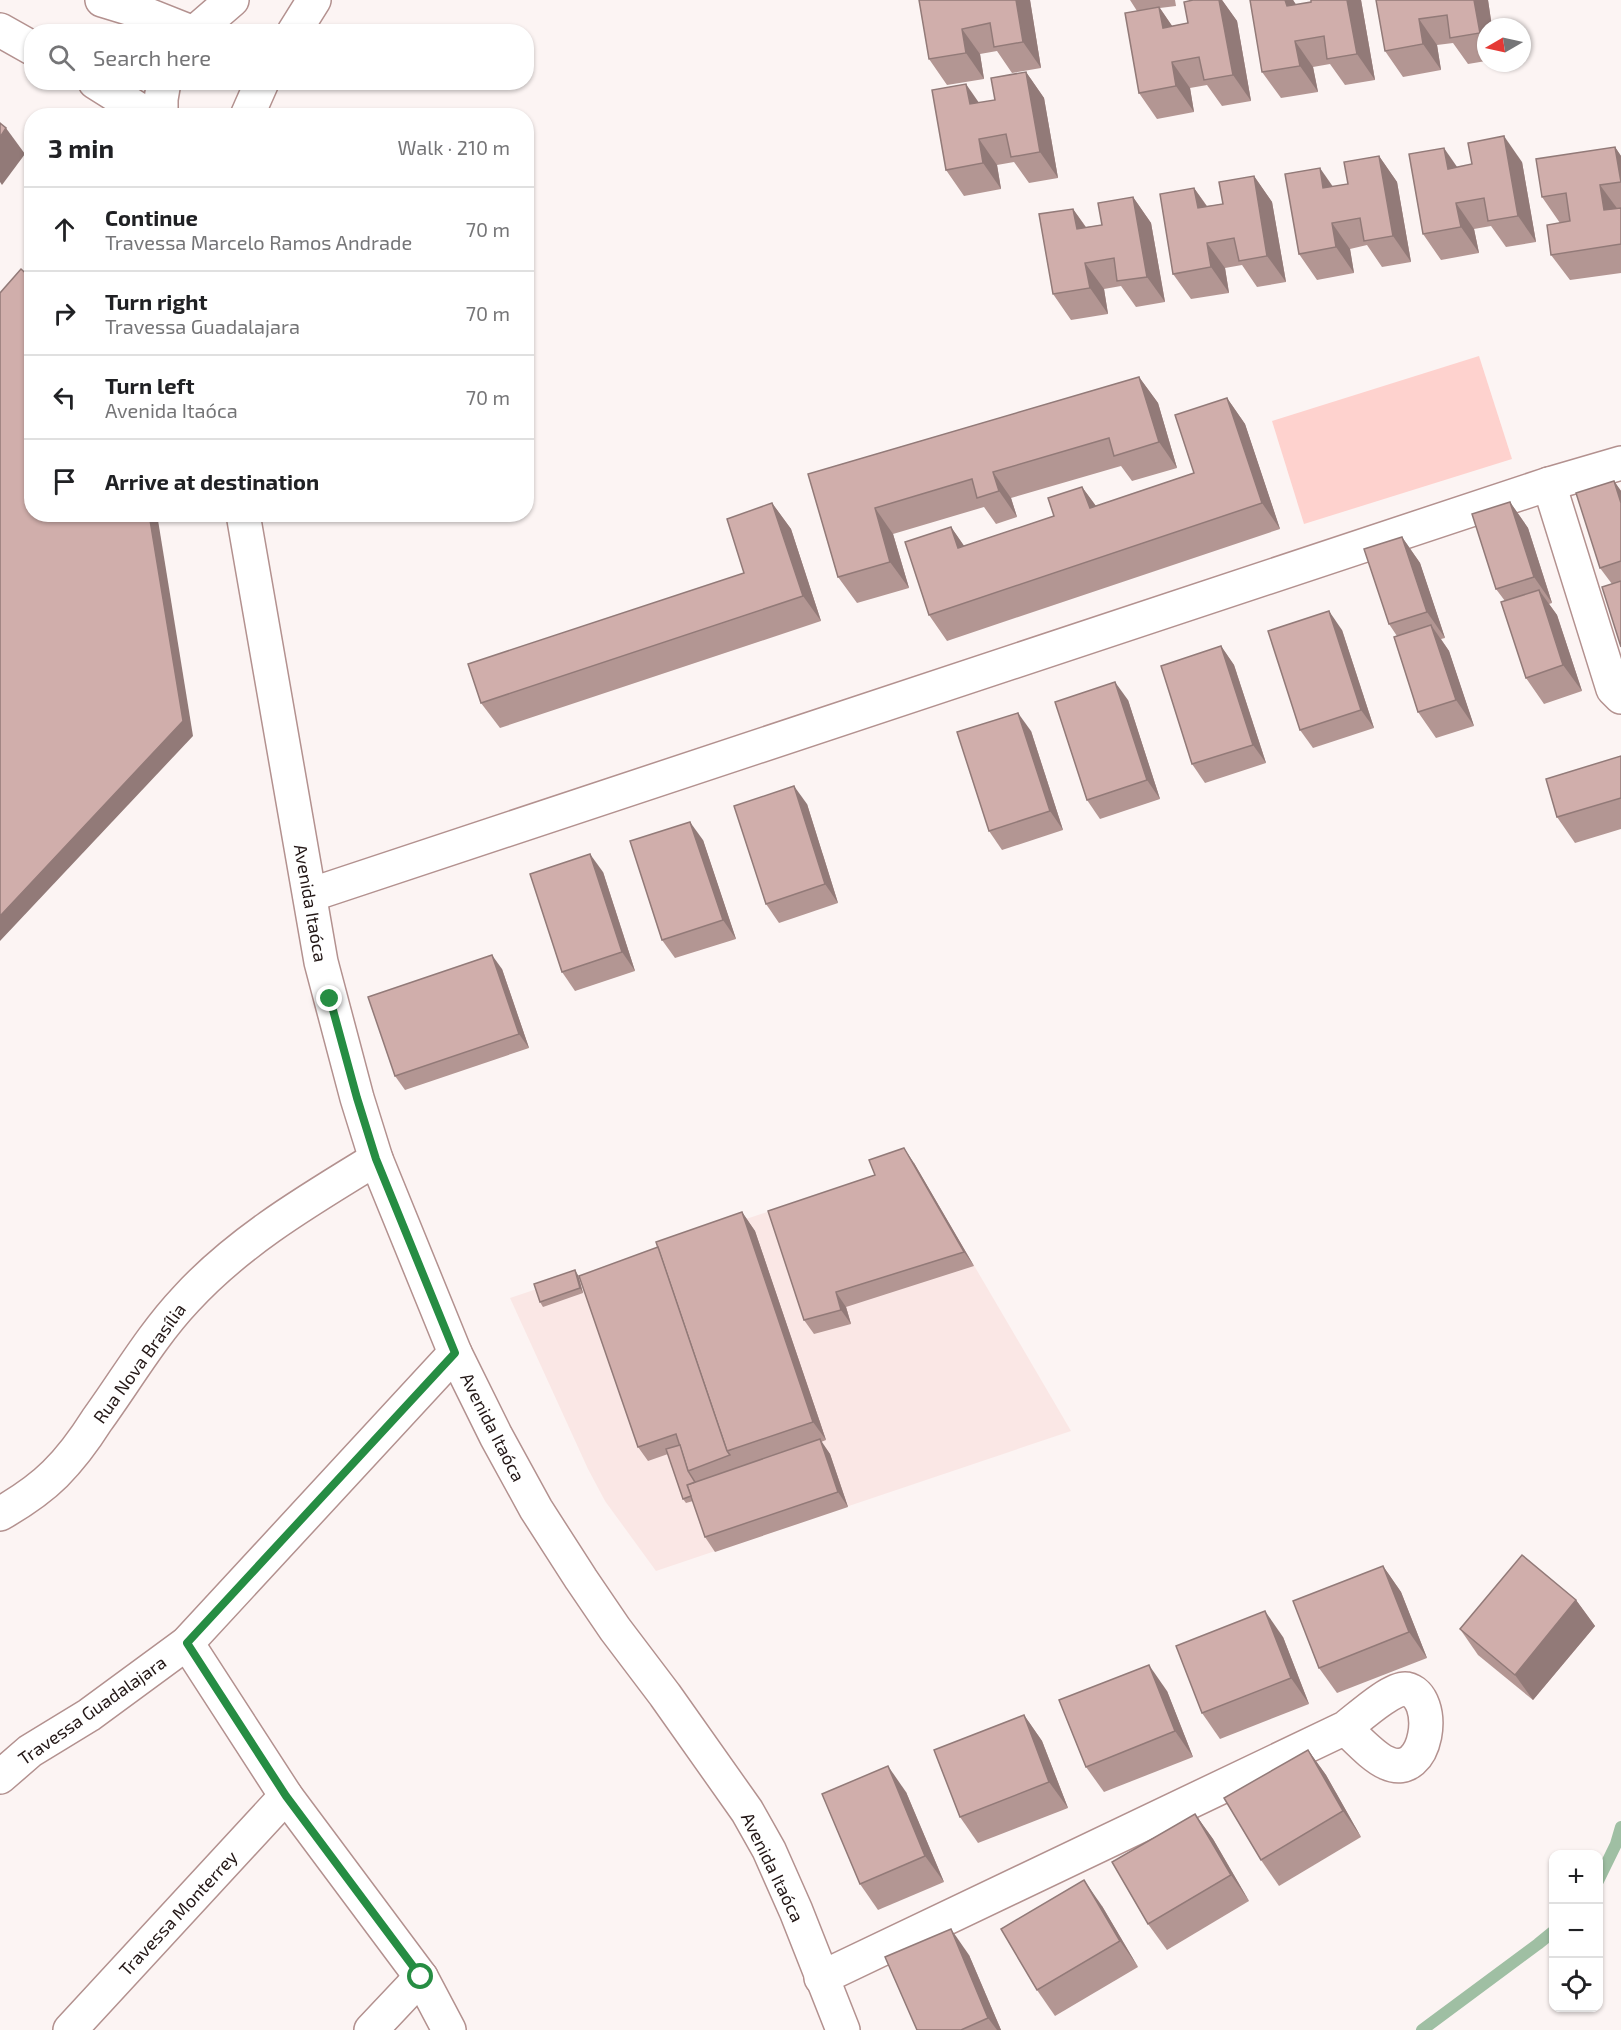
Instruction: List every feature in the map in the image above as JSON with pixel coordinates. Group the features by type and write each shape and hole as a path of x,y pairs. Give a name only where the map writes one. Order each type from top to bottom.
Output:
{"street":[{"path":"102,0 172,24"},
{"path":"203,24 232,0"},
{"path":"299,24 314,0"},
{"path":"0,30 24,44"},
{"path":"108,90 136,108"},
{"path":"161,108 163,90"},
{"path":"251,108 258,90"},
{"path":"310,895 1549,484 1621,463"},
{"path":"1549,484 1613,689 1621,697"},
{"name":"Avenida Itaóca","path":"244,522 321,962 357,1098 376,1159 455,1353 496,1436 536,1509 615,1629 747,1811 769,1850 796,1911 843,2030"},
{"name":"Rua Nova Brasília","path":"0,1514 20,1503 56,1473 85,1438 153,1341 186,1299 244,1247 305,1202 376,1159"},
{"name":"Travessa Guadalajara","path":"0,1777 30,1751 89,1715 187,1643 455,1353"},
{"path":"187,1643 286,1796 421,1977 449,2030"},
{"path":"821,1978 1345,1728"},
{"name":"Travessa Monterrey","path":"70,2030 286,1796"},
{"path":"371,2030 421,1977"}],"shaded area":[{"path":"1479,356 1512,459 1304,524 1272,421"},
{"path":"914,1163 1071,1431 656,1571 605,1501 588,1469 510,1298"}],"building":[{"path":"919,0 1016,0 1023,42 994,47 990,23 962,29 966,53 929,59"},
{"path":"1219,0 1233,75 1204,80 1199,57 1172,62 1176,86 1139,93 1125,13 1159,7 1163,28 1188,23 1184,2"},
{"path":"1250,0 1285,0 1287,6 1311,2 1311,0 1347,0 1357,54 1327,59 1324,36 1295,41 1300,66 1262,72"},
{"path":"1376,0 1474,0 1477,34 1450,38 1447,15 1419,19 1423,44 1385,51"},
{"path":"1026,72 1040,152 1011,157 1006,134 979,139 983,163 946,170 932,90 966,84 970,104 995,100 991,78"},
{"path":"0,123 6,128 0,137"},
{"path":"1504,136 1518,216 1488,221 1484,198 1456,203 1461,227 1423,234 1409,154 1444,148 1448,169 1472,164 1468,143"},
{"path":"1615,147 1621,182 1600,185 1604,210 1621,208 1621,244 1551,255 1547,225 1570,221 1566,193 1542,197 1536,159"},
{"path":"1379,156 1393,236 1364,241 1360,218 1332,223 1336,247 1299,254 1285,174 1320,168 1323,188 1348,184 1344,162"},
{"path":"1254,176 1267,256 1239,261 1234,238 1207,243 1211,267 1173,274 1160,194 1194,188 1198,208 1223,204 1219,182"},
{"path":"1133,197 1147,277 1117,281 1114,258 1085,263 1090,288 1053,294 1039,214 1073,209 1077,229 1102,225 1098,203"},
{"path":"21,269 24,272 24,522 150,522 183,721 0,916 0,293"},
{"path":"1139,377 1159,442 1114,456 1109,438 993,472 999,491 977,498 972,479 875,508 890,562 838,577 808,474"},
{"path":"1227,398 1262,503 929,615 905,542 951,527 958,548 1054,516 1048,498 1082,487 1090,508 1194,473 1175,415"},
{"path":"1614,481 1621,503 1621,561 1600,568 1576,493"},
{"path":"1510,502 1534,577 1496,589 1472,514"},
{"path":"772,503 803,596 481,703 468,664 744,573 727,519"},
{"path":"1402,537 1427,612 1389,624 1364,549"},
{"path":"1621,581 1621,647 1602,587"},
{"path":"1539,590 1563,665 1526,678 1501,602"},
{"path":"1329,611 1361,710 1300,730 1268,631"},
{"path":"1431,625 1456,700 1418,712 1394,637"},
{"path":"1221,646 1253,745 1192,764 1161,666"},
{"path":"1115,682 1147,780 1087,800 1055,702"},
{"path":"1018,713 1050,811 989,831 957,732"},
{"path":"1621,756 1621,798 1557,817 1546,779"},
{"path":"794,786 825,884 766,904 734,806"},
{"path":"690,822 723,920 662,940 630,841"},
{"path":"590,854 622,952 562,972 530,874"},
{"path":"492,955 519,1034 395,1076 368,997"},
{"path":"904,1148 964,1252 836,1292 841,1310 804,1320 768,1211 875,1175 869,1160"},
{"path":"742,1212 813,1422 727,1451 656,1242"},
{"path":"658,1247 730,1455 688,1471 676,1434 638,1447 579,1276"},
{"path":"575,1270 580,1288 540,1302 534,1284"},
{"path":"820,1439 838,1492 705,1537 687,1485"},
{"path":"680,1445 688,1471 695,1482 687,1485 691,1496 683,1499 666,1449"},
{"path":"1522,1555 1576,1600 1515,1675 1460,1629"},
{"path":"1383,1566 1409,1632 1319,1668 1293,1601"},
{"path":"1265,1611 1291,1678 1202,1713 1176,1646"},
{"path":"1149,1665 1175,1731 1086,1767 1059,1700"},
{"path":"1024,1715 1049,1782 960,1817 934,1750"},
{"path":"1308,1750 1343,1811 1261,1860 1224,1798"},
{"path":"888,1766 925,1856 860,1884 822,1794"},
{"path":"1195,1814 1231,1875 1148,1924 1112,1862"},
{"path":"1084,1880 1120,1941 1037,1990 1001,1929"},
{"path":"951,1929 988,2018 961,2030 917,2030 885,1957"}],"waterway":[{"path":"1603,1871 1616,1844 1621,1827"},
{"path":"1422,2030 1549,1935"}],"route":[{"path":"330,999 376,1159 455,1353 187,1643 286,1796 421,1977"}]}
